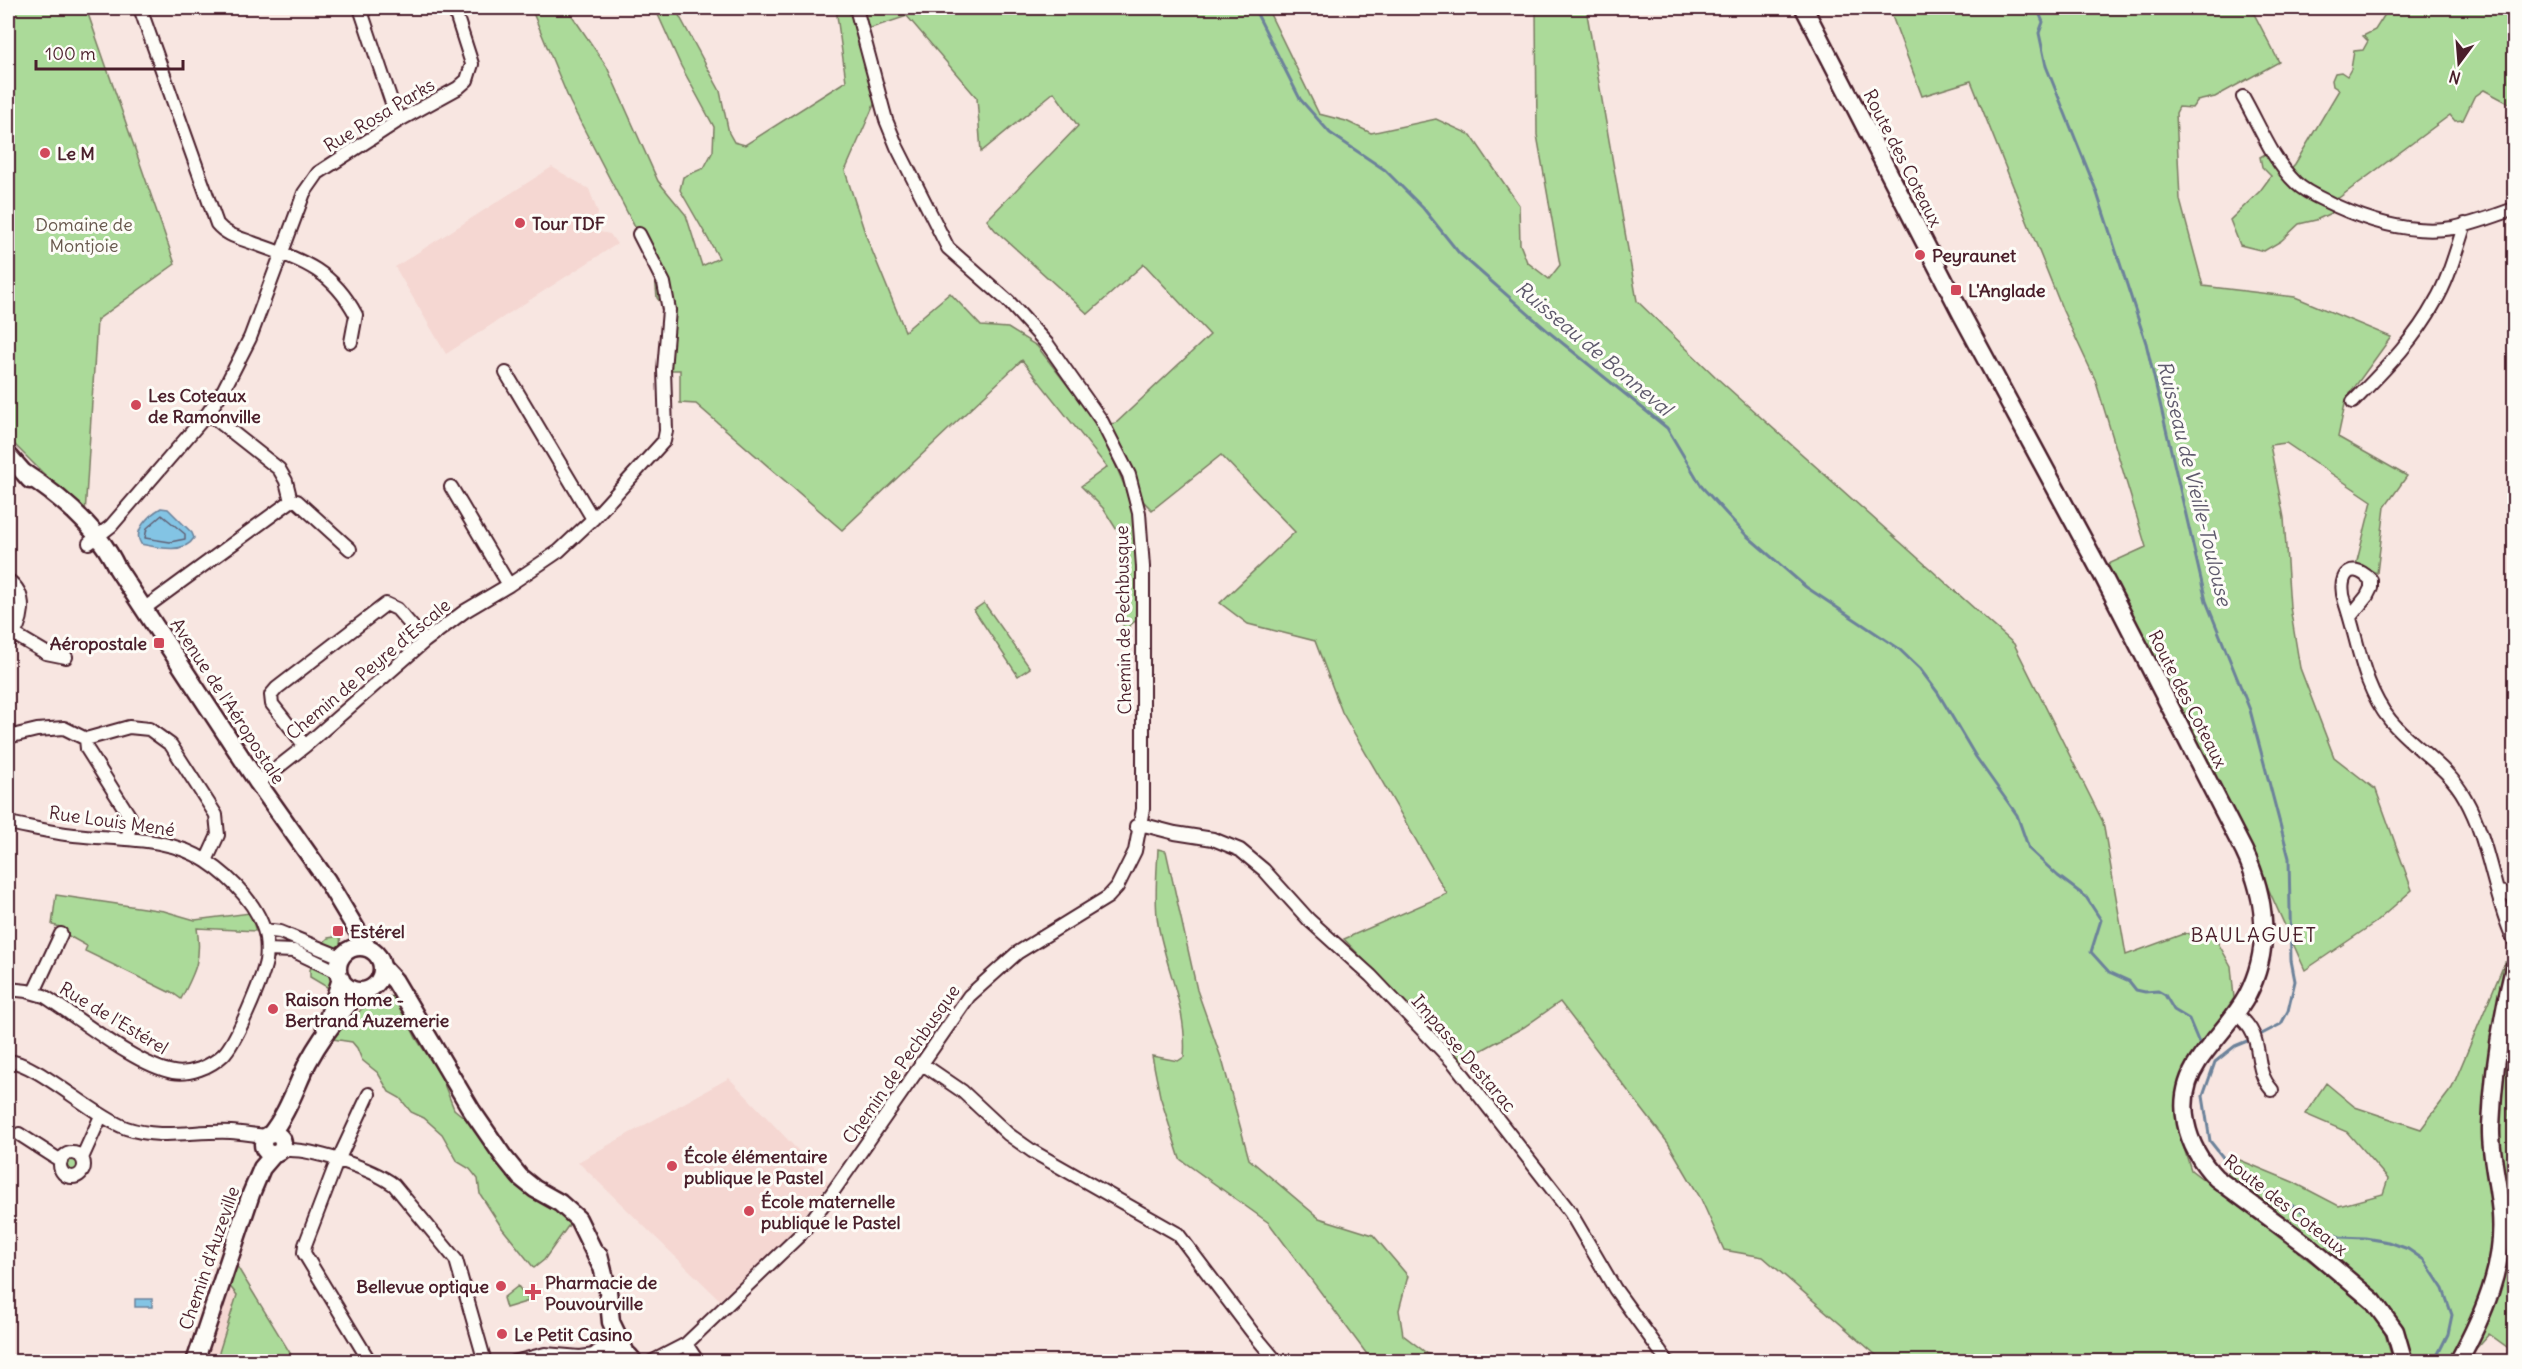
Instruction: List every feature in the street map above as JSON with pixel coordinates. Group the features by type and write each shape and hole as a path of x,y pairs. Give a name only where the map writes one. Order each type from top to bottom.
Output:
{"street":[{"path":"140,8 214,220 220,228 234,236 282,252 313,266 343,292 356,315 351,342"},
{"path":"360,8 398,121"},
{"name":"Rue Rosa Parks","path":"93,540 111,526 208,413 243,356 304,193 318,173 398,121 458,88 469,77 472,64 454,8"},
{"name":"Chemin de Pechbusque","path":"651,1362 686,1344 801,1234 969,996 998,969 1032,943 1108,897 1128,865 1138,829 1142,778 1143,567 1139,513 1129,475 1101,420 1048,345 1008,301 948,248 897,147 886,120 856,8"},
{"name":"Route des Coteaux","path":"1804,8 1962,315 2104,578 2250,864 2262,905 2263,943 2255,978 2236,1014 2198,1061 2189,1079 2185,1123 2191,1144 2216,1178 2308,1246 2373,1301 2395,1331 2404,1362"},
{"path":"2243,97 2277,158 2296,183 2312,194 2373,221 2427,229 2453,228 2514,209"},
{"path":"2353,402 2395,360 2424,321 2437,300 2465,224"},
{"name":"Chemin de Peyre d'Escale","path":"258,783 305,746 425,641 465,611 549,559 593,519 664,441 666,431 664,370 669,310 664,284 639,234"},
{"path":"506,373 593,519"},
{"path":"208,413 279,469 286,481 291,501"},
{"name":"Avenue de l'Aéropostale","path":"8,455 23,472 65,503 93,540 111,555 117,568 258,783 326,879 367,947"},
{"path":"451,487 509,585"},
{"path":"145,608 291,501 297,501 350,549"},
{"path":"8,580 17,589 21,598 20,622 11,638 46,653 66,657"},
{"path":"305,746 272,704 271,695 277,688 386,604 397,609 425,641"},
{"path":"2350,617 2355,643 2372,693 2392,722 2443,768 2460,789 2475,820 2514,940"},
{"path":"8,737 37,730 64,728 86,740 129,727 149,729 171,745 216,815 219,826 218,835 206,861"},
{"path":"86,740 87,749 130,818 128,839"},
{"name":"Rue Louis Mené","path":"8,823 73,835 168,845 206,861 236,886 250,903 264,930 267,950"},
{"name":"Impasse Destarac","path":"1138,829 1144,838 1175,833 1213,839 1240,850 1263,870 1309,920 1412,1017 1454,1063 1570,1212 1615,1289 1668,1362"},
{"name":"Avenue de l'Aéropostale","path":"307,854 346,936 342,965"},
{"path":"2499,892 2514,895"},
{"path":"264,930 280,932 333,956 342,965 351,989 402,993"},
{"path":"34,992 62,934"},
{"path":"342,965 360,946 367,947 376,953 382,967 395,981 472,1111 503,1156 528,1178 580,1208 590,1223 608,1291 611,1322 629,1356"},
{"path":"267,950 294,951 342,965"},
{"name":"Rue de l'Estérel","path":"8,989 34,992 153,1065 173,1072 196,1070 215,1061 231,1046 266,962 267,950"},
{"name":"Chemin d'Auzeville","path":"195,1362 231,1249 262,1168 275,1145 283,1117 299,1080 323,1036 342,965"},
{"path":"368,989 382,976 382,967"},
{"path":"2458,1362 2490,1294 2500,1249 2501,1215 2491,1129 2500,1027 2514,968"},
{"name":"Chemin d'Auzeville","path":"323,1036 368,989"},
{"path":"2236,1014 2252,1030 2257,1043 2260,1074 2272,1090"},
{"path":"8,1061 25,1065 101,1116 127,1128 167,1135 231,1132 248,1135 275,1145 339,1161 383,1177 394,1185 456,1260 484,1362"},
{"path":"921,1063 962,1091 1008,1134 1032,1151 1179,1234 1277,1362"},
{"path":"369,1094 339,1161 305,1245 304,1253 370,1362"},
{"path":"82,1158 70,1153 61,1161 60,1167 63,1174 73,1177 82,1171 82,1158 101,1116"},
{"path":"20,1134 61,1161"},
{"path":"596,1356 611,1322"},
{"path":"686,1344 698,1362"},
{"path":"514,1362 545,1354 596,1356 615,1348 629,1356"},
{"name":"Chemin de Pechbusque","path":"629,1356 667,1352"},
{"path":"560,1355 572,1362"}],"shaded area":[{"path":"552,167 589,189 598,213 595,231 610,234 617,244 446,354 395,267"},
{"path":"729,1078 829,1183 787,1238 720,1300 578,1162"},
{"path":"235,1263 295,1361 205,1362"}],"green space":[{"name":"Domaine de Montjoie","path":"8,8 86,8 175,264 97,320 85,515 8,438"},
{"path":"531,8 567,8 607,67 658,181 686,215 702,266 719,258 680,190 683,177 704,168 713,151 714,127 681,66 655,8 675,8 720,91 729,133 734,142 745,145 846,81 836,8 852,8 876,100 845,171 866,236 905,331 950,293 981,326 1008,328 1037,346 1099,426 1124,485 1134,515 1139,574 1139,618 1123,631 1120,535 1103,508 1081,486 1107,467 1022,360 842,530 696,404 680,403 680,370 663,370 667,310 657,298 654,264 570,102"},
{"path":"863,8 872,8 874,11 884,13 887,8 1267,8 1319,114 1346,121 1371,133 1436,119 1471,135 1519,205 1520,244 1527,262 1549,279 1560,265 1537,135 1536,8 1586,8 1637,301 1718,379 2014,644 2103,822 2126,955 2183,934 2214,936 2231,966 2234,998 2187,1068 2178,1094 2182,1142 2191,1170 2353,1294 2381,1320 2393,1361 1883,1361 1763,1257 1724,1250 1701,1199 1668,1143 1560,1002 1524,1027 1460,1062 1344,939 1447,894 1342,712 1315,641 1248,624 1220,603 1295,532 1221,455 1152,510 1141,499 1133,470 1109,424 1116,423 1210,335 1144,264 1088,314 995,230 987,220 1078,126 1054,92 981,152 977,98 907,16 868,29"},
{"path":"1889,8 2251,8 2279,62 2215,97 2197,101 2192,108 2179,107 2176,113 2180,200 2203,286 2295,297 2391,337 2346,399 2338,437 2407,476 2385,507 2377,573 2356,565 2372,501 2286,443 2270,445 2284,518 2290,607 2300,668 2334,757 2376,790 2412,890 2376,922 2305,970 2253,855 2104,566 2146,547 2095,379 2063,311 1971,81 1922,96"},
{"path":"2389,8 2514,8 2514,106 2484,90 2474,97 2463,120 2455,121 2450,115 2328,206 2335,211 2316,220 2299,224 2281,241 2264,251 2240,245 2230,220 2260,191 2271,176 2262,167 2260,157 2269,152 2285,175 2295,164 2339,90 2333,86 2332,80 2335,73 2341,72 2347,76 2351,69 2354,51 2363,50 2368,41 2363,36 2375,30"},
{"path":"984,603 1030,668 1018,676 974,610"},
{"path":"1158,849 1166,851 1197,990 1223,1063 1249,1159 1319,1218 1373,1235 1408,1276 1399,1310 1403,1335 1437,1361 1372,1361 1269,1223 1180,1159 1160,1096 1152,1056 1178,1061 1184,1057 1180,1006 1158,924 1156,887"},
{"path":"56,895 164,911 195,920 250,913 256,931 197,928 198,957 181,999 170,991 85,951 87,946 60,931 61,927 52,925"},
{"path":"334,930 337,936 340,935 340,943 339,947 332,952 322,944 328,938 334,937"},
{"path":"313,962 330,972 332,984 330,989 310,977"},
{"path":"2505,962 2514,966 2515,1027 2509,1118 2514,1146 2514,1352 2489,1334 2465,1361 2413,1361 2407,1339 2379,1295 2225,1179 2235,1158 2293,1182 2339,1206 2383,1194 2388,1179 2347,1132 2305,1114 2326,1083 2355,1107 2421,1129 2452,1088"},
{"path":"395,996 416,1038 440,1074 454,1109 571,1222 544,1260 534,1268 502,1228 480,1194 478,1179 470,1169 458,1162 442,1134 424,1118 411,1112 400,1098 389,1092 378,1073 362,1060 352,1042 332,1039 343,1019 354,1019 371,1002"},
{"path":"72,1157 78,1159 80,1165 78,1171 72,1173 66,1171 64,1165 66,1159"},
{"path":"235,1263 295,1361 216,1362 237,1295 228,1284"},
{"path":"518,1286 529,1301 506,1308 503,1298"}],"water":[{"path":"161,508 168,509 192,533 194,538 184,547 154,547 141,544 140,529 147,519"},
{"path":"135,1299 152,1299 152,1307 135,1307"}],"waterway":[{"name":"Ruisseau de Bonneval","path":"1254,8 1300,99 1330,133 1385,170 1423,208 1459,253 1550,333 1667,428 1702,487 1746,535 1806,587 1898,648 1920,669 1938,693 1976,757 2017,815 2029,849 2058,876 2086,897 2101,920 2091,952 2109,972 2129,981 2136,990 2158,991 2165,995 2174,1010 2189,1019 2199,1043"},
{"name":"Ruisseau de Vieille-Toulouse","path":"2037,8 2043,22 2039,33 2046,66 2096,190 2146,343 2206,601 2250,710 2289,858 2291,960 2295,981 2288,1011 2281,1024 2258,1036"},
{"name":"Ruisseau de Vieille-Toulouse","path":"2252,1039 2235,1046 2215,1062 2203,1096 2210,1141 2225,1160 2273,1196 2299,1209 2325,1232 2340,1237 2389,1242 2408,1249 2424,1260 2443,1289 2452,1315 2448,1334 2434,1362"}],"place":[{"name":"Le M","path":"45,153"},
{"name":"Tour TDF","path":"520,223"},
{"name":"Peyraunet","path":"1920,255"},
{"name":"L'Anglade","path":"1956,290"},
{"name":"Les Coteaux de Ramonville","path":"136,405"},
{"name":"Aéropostale","path":"159,643"},
{"name":"Estérel","path":"338,931"},
{"name":"Raison Home - Bertrand Auzemerie","path":"273,1009"},
{"name":"École élémentaire publique le Pastel","path":"672,1166"},
{"name":"École maternelle publique le Pastel","path":"749,1211"},
{"name":"Bellevue optique","path":"501,1286"},
{"name":"Pharmacie de Pouvourville","path":"533,1292"},
{"name":"Le Petit Casino","path":"502,1334"}],"district":[{"name":"BAULAGUET","path":"2254,934"}]}
